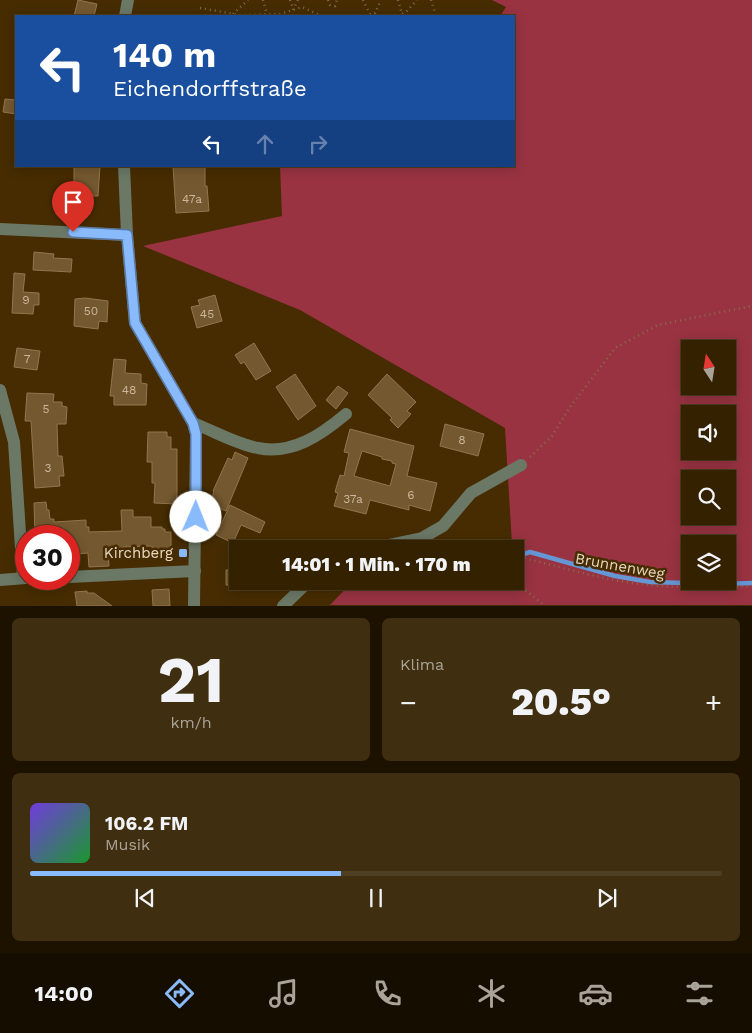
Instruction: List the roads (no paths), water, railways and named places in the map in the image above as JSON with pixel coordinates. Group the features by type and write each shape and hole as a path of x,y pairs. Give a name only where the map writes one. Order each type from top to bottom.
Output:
{"street":[{"path":"125,15 128,0"},
{"path":"124,167 127,235 135,323 193,423 197,443 194,606"},
{"path":"0,229 127,235"},
{"path":"0,390 14,442 21,525"},
{"path":"193,423 250,446 274,449 290,447 308,441 346,414"},
{"path":"412,540 422,538 443,526 471,493 521,465"},
{"path":"80,577 195,572"},
{"path":"0,580 15,579"},
{"path":"284,606 300,590"}],"waterway":[{"path":"524,554 530,552 615,576 650,582 752,583"}],"place":[{"name":"Kirchberg","path":"183,553"}]}
